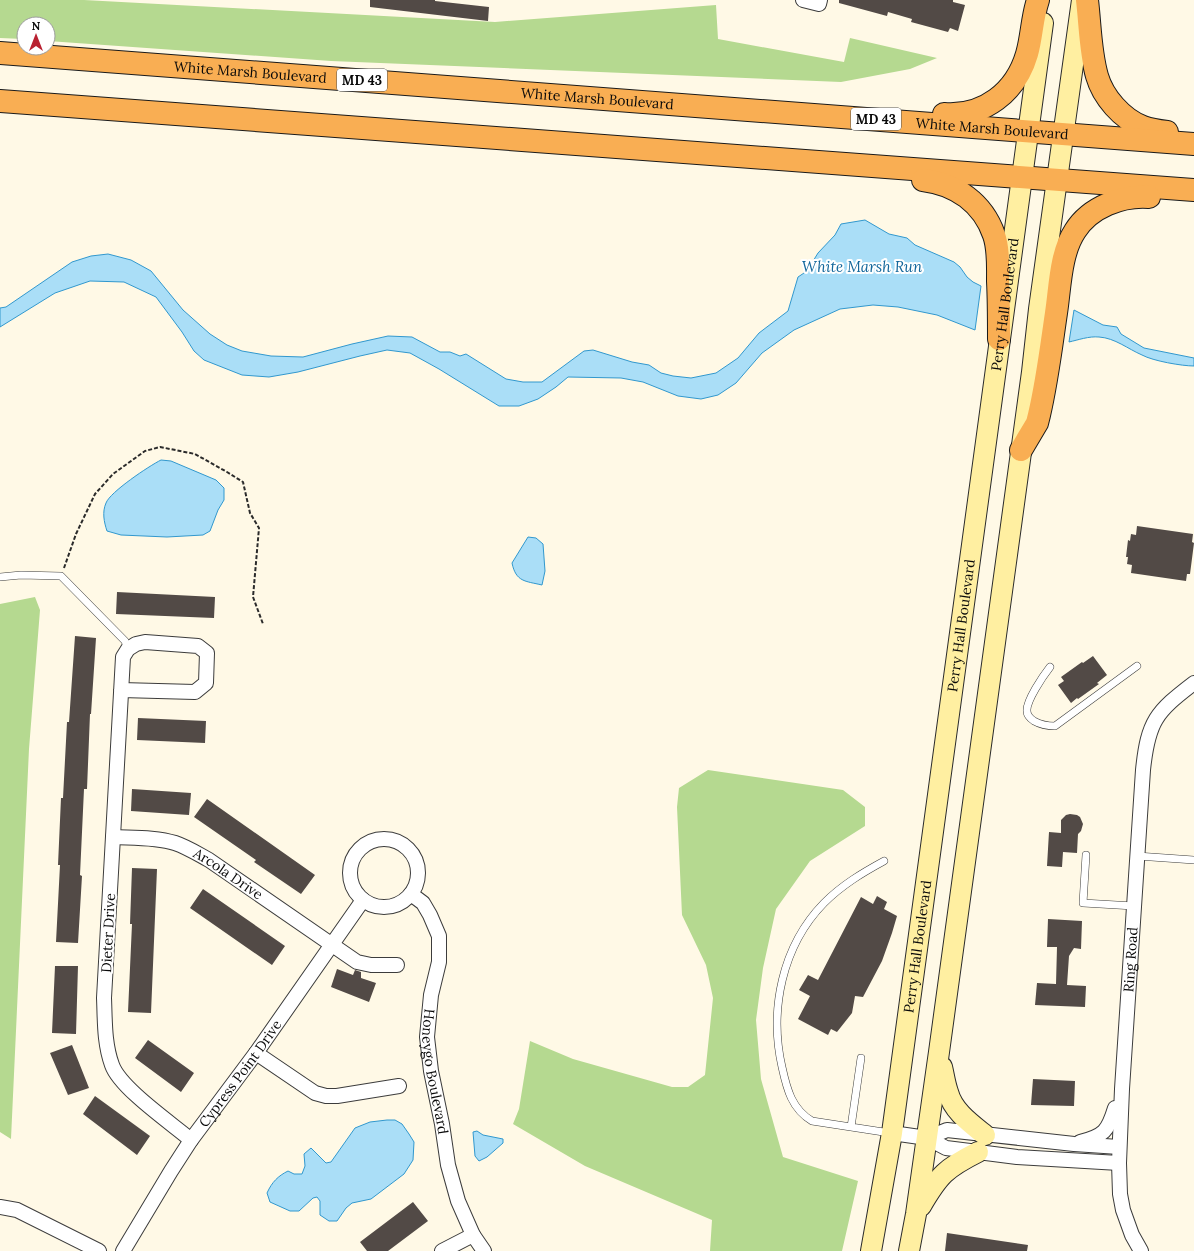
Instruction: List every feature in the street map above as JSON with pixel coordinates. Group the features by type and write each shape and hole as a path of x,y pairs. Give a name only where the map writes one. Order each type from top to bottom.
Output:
{"highway":[{"path":"724,108 836,107 953,115 976,111 991,103 1011,87 1019,74 1027,53 1038,0"},
{"path":"1087,0 1094,65 1097,78 1111,102 1121,112 1142,126 1156,130 1194,134"},
{"name":"White Marsh Boulevard","path":"0,53 1194,144"},
{"path":"0,101 1194,190"},
{"path":"624,148 673,156 806,171 935,181 958,190 967,196 980,209 994,235 998,257 999,339"},
{"path":"1021,450 1037,423 1039,415 1049,364 1064,262 1075,231 1098,210 1121,199 1138,196 1194,200"}],"main road":[{"name":"Perry Hall Boulevard","path":"871,1251 892,1133 1046,0"},
{"path":"909,1251 916,1214 939,1052 1082,0"},
{"path":"916,1214 933,1186 943,1173 982,1143 953,1104 948,1093 939,1052"}],"street":[{"path":"803,0 819,4 820,0"},
{"path":"121,690 195,692 206,683 207,653 198,646 145,642 136,644 128,649"},
{"name":"Dieter Drive","path":"128,649 123,657 121,690 104,998 105,1040 112,1066 123,1083 191,1140"},
{"name":"Ring Road","path":"1141,1251 1132,1235 1123,1210 1120,1194 1119,1147 1143,770 1147,739 1156,717 1172,700 1194,683"},
{"name":"Arcola Drive","path":"113,838 140,838 175,843 209,860 357,962 371,965 397,964"},
{"path":"380,839 393,840 402,843 411,851 419,872 417,883 412,894 393,906 382,907 363,900 355,890 351,880 350,869 353,858 368,842 380,839"},
{"name":"Honeygo Boulevard","path":"412,894 423,903 439,936 439,962 431,995 427,1037 431,1071 442,1124 448,1165 458,1201 473,1235 484,1251"},
{"name":"Cypress Point Drive","path":"123,1251 191,1140 256,1054 363,900"},
{"path":"256,1054 315,1093 326,1096 337,1096 399,1086"},
{"path":"1074,1144 1092,1139 1103,1132 1110,1125 1122,1088"},
{"path":"927,1138 947,1130 1017,1157 1119,1163"},
{"path":"892,1133 927,1138 946,1148 982,1143 1074,1144 1119,1147"},
{"path":"0,1207 17,1210 99,1251"},
{"path":"442,1251 473,1235"}],"lane":[{"path":"0,577 21,575 61,576 125,641 128,649"},
{"path":"1050,667 1039,682 1028,705 1027,712 1030,718 1039,724 1047,726 1055,726 1137,666"},
{"path":"1086,855 1083,903 1134,906"},
{"path":"1137,856 1194,860"},
{"path":"884,861 855,877 838,890 824,904 798,938 783,975 777,1014 779,1055 784,1078 797,1109 812,1121 892,1133"},
{"path":"851,1127 861,1058"}],"path":[{"path":"61,576 76,534 95,494 113,474 145,451 160,447 195,454 243,482 250,513 258,528 253,597 263,624"}],"green space":[{"path":"0,0 84,0 495,22 716,5 718,39 844,62 850,38 937,58 910,69 841,82 331,61 56,42 56,16 16,16 16,39 0,38"},
{"path":"35,597 40,610 29,749 11,1139 0,1132 0,604"},
{"path":"708,770 843,790 865,807 865,826 810,861 776,909 763,968 756,1020 761,1079 783,1157 858,1181 842,1251 710,1251 712,1220 585,1166 513,1124 519,1109 530,1041 573,1059 672,1087 688,1087 705,1075 713,998 706,965 682,915 677,807 679,788"}],"water":[{"name":"White Marsh Run","path":"865,220 889,234 907,238 915,245 954,262 960,267 967,277 981,286 975,330 937,315 898,307 873,305 840,309 794,330 762,353 736,383 718,395 701,399 678,396 643,382 621,378 568,377 538,399 519,406 499,406 410,353 387,350 298,372 269,377 242,375 204,360 194,351 156,297 124,282 90,281 55,293 0,327 0,308 6,307 72,262 91,256 108,254 131,260 151,271 183,310 210,334 227,345 242,351 271,356 303,357 388,336 412,337 440,352 450,352 460,356 466,354 506,379 523,382 542,382 584,351 593,350 632,362 649,365 661,373 691,378 716,373 738,358 759,333 788,311 798,277 807,271 818,253 835,235 841,224"},
{"path":"1074,310 1103,325 1117,327 1121,334 1144,348 1194,358 1194,366 1175,364 1153,359 1105,338 1091,337 1069,342"},
{"path":"161,460 171,461 216,480 224,488 224,500 218,510 210,531 203,535 167,537 121,535 107,531 104,521 104,513 106,503 109,498 130,480"},
{"path":"528,537 536,538 543,544 545,571 542,585 522,580 516,574 512,563"},
{"path":"395,1120 402,1124 409,1134 414,1142 413,1160 404,1174 371,1199 352,1203 346,1208 337,1221 329,1221 320,1215 320,1201 317,1197 313,1198 299,1211 290,1211 270,1202 267,1193 273,1183 278,1177 288,1171 294,1174 302,1174 305,1166 304,1154 311,1148 326,1163 331,1162 355,1128 370,1122"},
{"path":"477,1131 483,1135 503,1139 503,1143 487,1157 479,1161 475,1156 473,1132"}],"building":[{"path":"370,0 435,0 489,7 488,21 370,7"},
{"path":"839,0 953,0 953,2 965,5 958,31 950,28 948,32 911,22 912,19 888,12 887,16 839,3"},
{"path":"1137,526 1193,534 1192,542 1194,543 1190,574 1187,574 1186,581 1131,573 1132,565 1127,564 1128,557 1126,557 1128,540 1130,541 1131,534 1136,535"},
{"path":"117,592 215,597 214,618 116,614"},
{"path":"75,636 96,638 90,714 87,789 84,789 80,875 82,876 78,943 56,942 60,865 58,865 61,798 63,798 67,722 69,722"},
{"path":"1093,656 1107,675 1097,683 1099,684 1071,703 1058,685 1064,681 1061,677"},
{"path":"138,718 206,721 205,743 137,740"},
{"path":"132,789 191,793 189,815 131,811"},
{"path":"207,799 315,875 301,894 254,862 256,860 194,817"},
{"path":"1070,814 1080,817 1083,824 1081,831 1078,834 1077,853 1063,852 1062,867 1047,866 1049,832 1061,833 1061,820 1066,815"},
{"path":"132,868 157,869 151,1013 128,1012 132,924 130,924"},
{"path":"203,889 285,946 272,965 190,908"},
{"path":"877,896 887,902 884,909 897,916 892,933 882,961 863,997 855,996 852,1013 837,1032 831,1029 828,1035 798,1019 810,996 799,990 808,975 818,980 861,897 873,904"},
{"path":"1048,919 1082,921 1081,949 1074,948 1069,956 1067,985 1086,986 1085,1007 1035,1005 1037,983 1056,984 1057,947 1047,947"},
{"path":"55,966 78,966 76,1034 52,1033"},
{"path":"337,969 353,975 355,970 361,972 361,978 376,983 369,1002 331,987"},
{"path":"148,1040 194,1073 181,1092 135,1058"},
{"path":"72,1045 89,1088 68,1095 50,1053"},
{"path":"1033,1079 1075,1081 1074,1106 1031,1105"},
{"path":"95,1096 150,1136 137,1155 83,1114"},
{"path":"413,1202 428,1221 388,1251 367,1251 360,1242"},
{"path":"947,1233 1028,1245 1027,1251 945,1251"}]}
